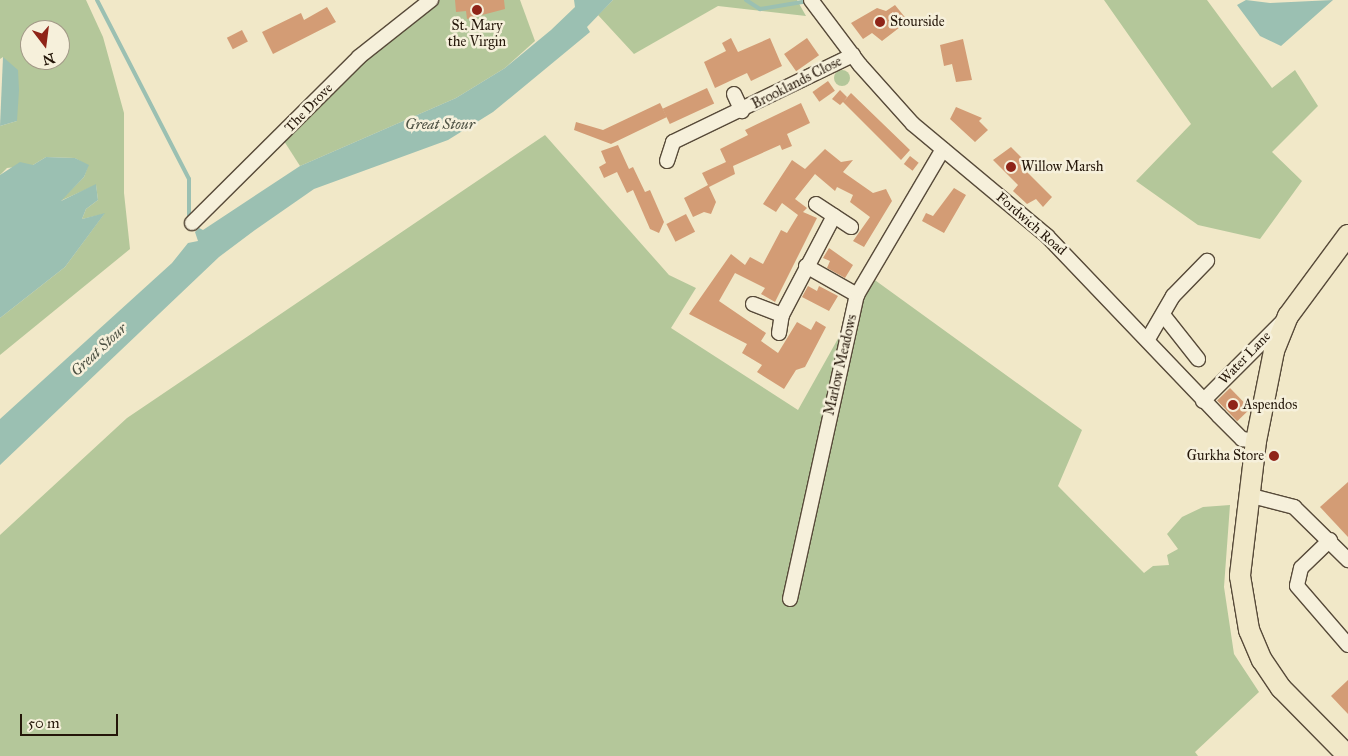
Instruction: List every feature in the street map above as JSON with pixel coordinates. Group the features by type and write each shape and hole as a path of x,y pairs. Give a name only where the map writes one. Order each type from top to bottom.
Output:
{"highway":[{"path":"1348,235 1288,316 1274,351 1256,441 1248,495 1240,576 1249,630 1281,688 1348,756"}],"street":[{"name":"The Drove","path":"192,222 358,57 430,0"},
{"name":"Fordwich Road","path":"811,0 853,55 913,124 1047,236 1148,339 1203,401 1242,439 1256,441"},
{"name":"Brooklands Close","path":"666,161 673,142 742,111 853,55"},
{"name":"Brooklands Close","path":"734,94 742,111"},
{"name":"Marlow Meadows","path":"790,600 857,295 943,150"},
{"path":"816,204 851,227"},
{"path":"779,332 782,315 806,266 834,216"},
{"path":"1148,339 1164,316 1173,296 1207,261"},
{"path":"806,266 857,295"},
{"path":"753,304 782,315"},
{"path":"1164,316 1198,359"},
{"name":"Water Lane","path":"1203,401 1288,316"},
{"path":"1248,495 1294,507 1330,540 1348,560"},
{"path":"1330,540 1301,568 1296,586 1348,645"}],"shaded area":[{"path":"0,0 86,0 103,37 124,113 124,193 130,249 0,355 0,318 65,267 104,214 82,219 86,209 98,200 96,185 60,201 84,177 88,166 75,158 46,157 33,165 7,168 0,175 0,126 17,121 3,57 0,59"},
{"path":"436,0 520,0 535,41 505,68 456,98 300,166 284,141 359,66"},
{"path":"613,0 797,0 806,16 718,6 634,54 598,15"},
{"path":"1104,0 1207,0 1272,88 1295,70 1318,106 1272,152 1302,181 1260,239 1198,225 1136,181 1191,124"},
{"path":"842,70 848,72 850,78 848,84 842,86 836,84 834,78 836,72"},
{"path":"545,135 669,275 696,288 671,328 798,410 872,278 1082,430 1058,486 1144,573 1153,566 1169,565 1167,555 1178,549 1167,534 1182,517 1203,507 1230,505 1224,587 1234,654 1259,692 1195,752 1198,756 0,756 0,535 127,418"}],"water":[{"name":"Great Stour","path":"574,0 613,0 587,27 590,32 493,112 448,140 314,189 219,257 0,465 0,419 172,263 188,243 198,241 195,232 199,228 203,230 300,166 456,98 505,68 551,30 575,7"},
{"path":"1246,0 1270,3 1333,0 1281,46 1260,36 1237,5"},
{"path":"3,57 18,70 19,90 17,121 0,126"},
{"path":"46,157 75,158 89,165 84,177 61,201 96,184 98,200 86,209 82,219 105,213 65,267 0,318 0,175 20,162 33,165"}],"building":[{"name":"St. Mary the Virgin","path":"455,0 504,0 505,9 467,19 466,11 456,12"},
{"name":"Stourside","path":"895,5 908,21 882,41 872,33 863,39 851,23 877,8 886,11"},
{"path":"327,7 336,22 273,54 262,32 301,13 304,20"},
{"path":"242,30 248,42 233,49 227,38"},
{"path":"731,38 738,52 770,38 782,66 751,81 747,73 715,88 704,62 726,51 722,43"},
{"path":"807,38 819,55 796,71 784,54"},
{"path":"963,39 972,80 956,82 952,64 944,66 940,45"},
{"path":"828,81 835,91 819,102 812,92"},
{"path":"707,88 714,103 670,124 663,109"},
{"path":"840,90 847,97 844,101 851,93 910,150 901,160 843,102 840,105 832,99"},
{"path":"660,103 667,117 611,144 574,130 576,122 603,130"},
{"path":"801,103 810,123 787,134 792,146 782,150 780,145 733,166 735,174 709,187 716,202 711,214 704,212 693,217 684,198 708,185 702,173 726,162 720,149 748,135 745,130"},
{"path":"956,107 982,118 979,121 988,130 975,142 950,119"},
{"path":"618,145 629,169 633,167 645,192 650,190 664,222 659,233 650,229 633,190 627,193 617,172 604,178 599,167 606,163 601,151"},
{"path":"1011,147 1023,159 1019,163 1052,197 1043,207 1036,199 1027,204 1013,191 1018,185 993,160"},
{"path":"825,149 841,162 853,160 843,172 873,193 886,189 892,201 864,247 853,241 870,217 850,202 853,195 837,187 835,191 815,174 795,199 807,208 803,212 817,218 775,302 761,294 765,288 735,273 719,301 766,333 761,341 778,353 797,322 811,330 816,321 826,327 805,367 796,370 784,389 757,372 762,365 742,353 747,344 689,314 731,254 745,265 750,257 763,264 781,230 787,233 798,215 782,203 776,212 763,204 792,160 805,169"},
{"path":"910,156 919,163 913,171 904,164"},
{"path":"954,188 966,195 944,233 922,221 926,213 933,216"},
{"path":"686,214 695,232 675,242 666,224"},
{"path":"829,248 853,265 845,278 827,268 830,261 823,258"},
{"path":"808,286 817,291 819,286 838,296 829,311 802,297"},
{"name":"Aspendos","path":"1230,388 1250,409 1237,421 1217,401"},
{"path":"1348,482 1348,537 1320,507"},
{"path":"1348,680 1348,714 1331,696"}],"waterway":[{"path":"97,0 189,179 189,219"},
{"name":"Great Stour","path":"746,0 760,9 808,1"}],"place":[{"name":"St. Mary the Virgin","path":"477,10"},
{"name":"Stourside","path":"880,22"},
{"name":"Willow Marsh","path":"1011,167"},
{"name":"Aspendos","path":"1233,405"},
{"name":"Gurkha Store","path":"1274,456"}]}
